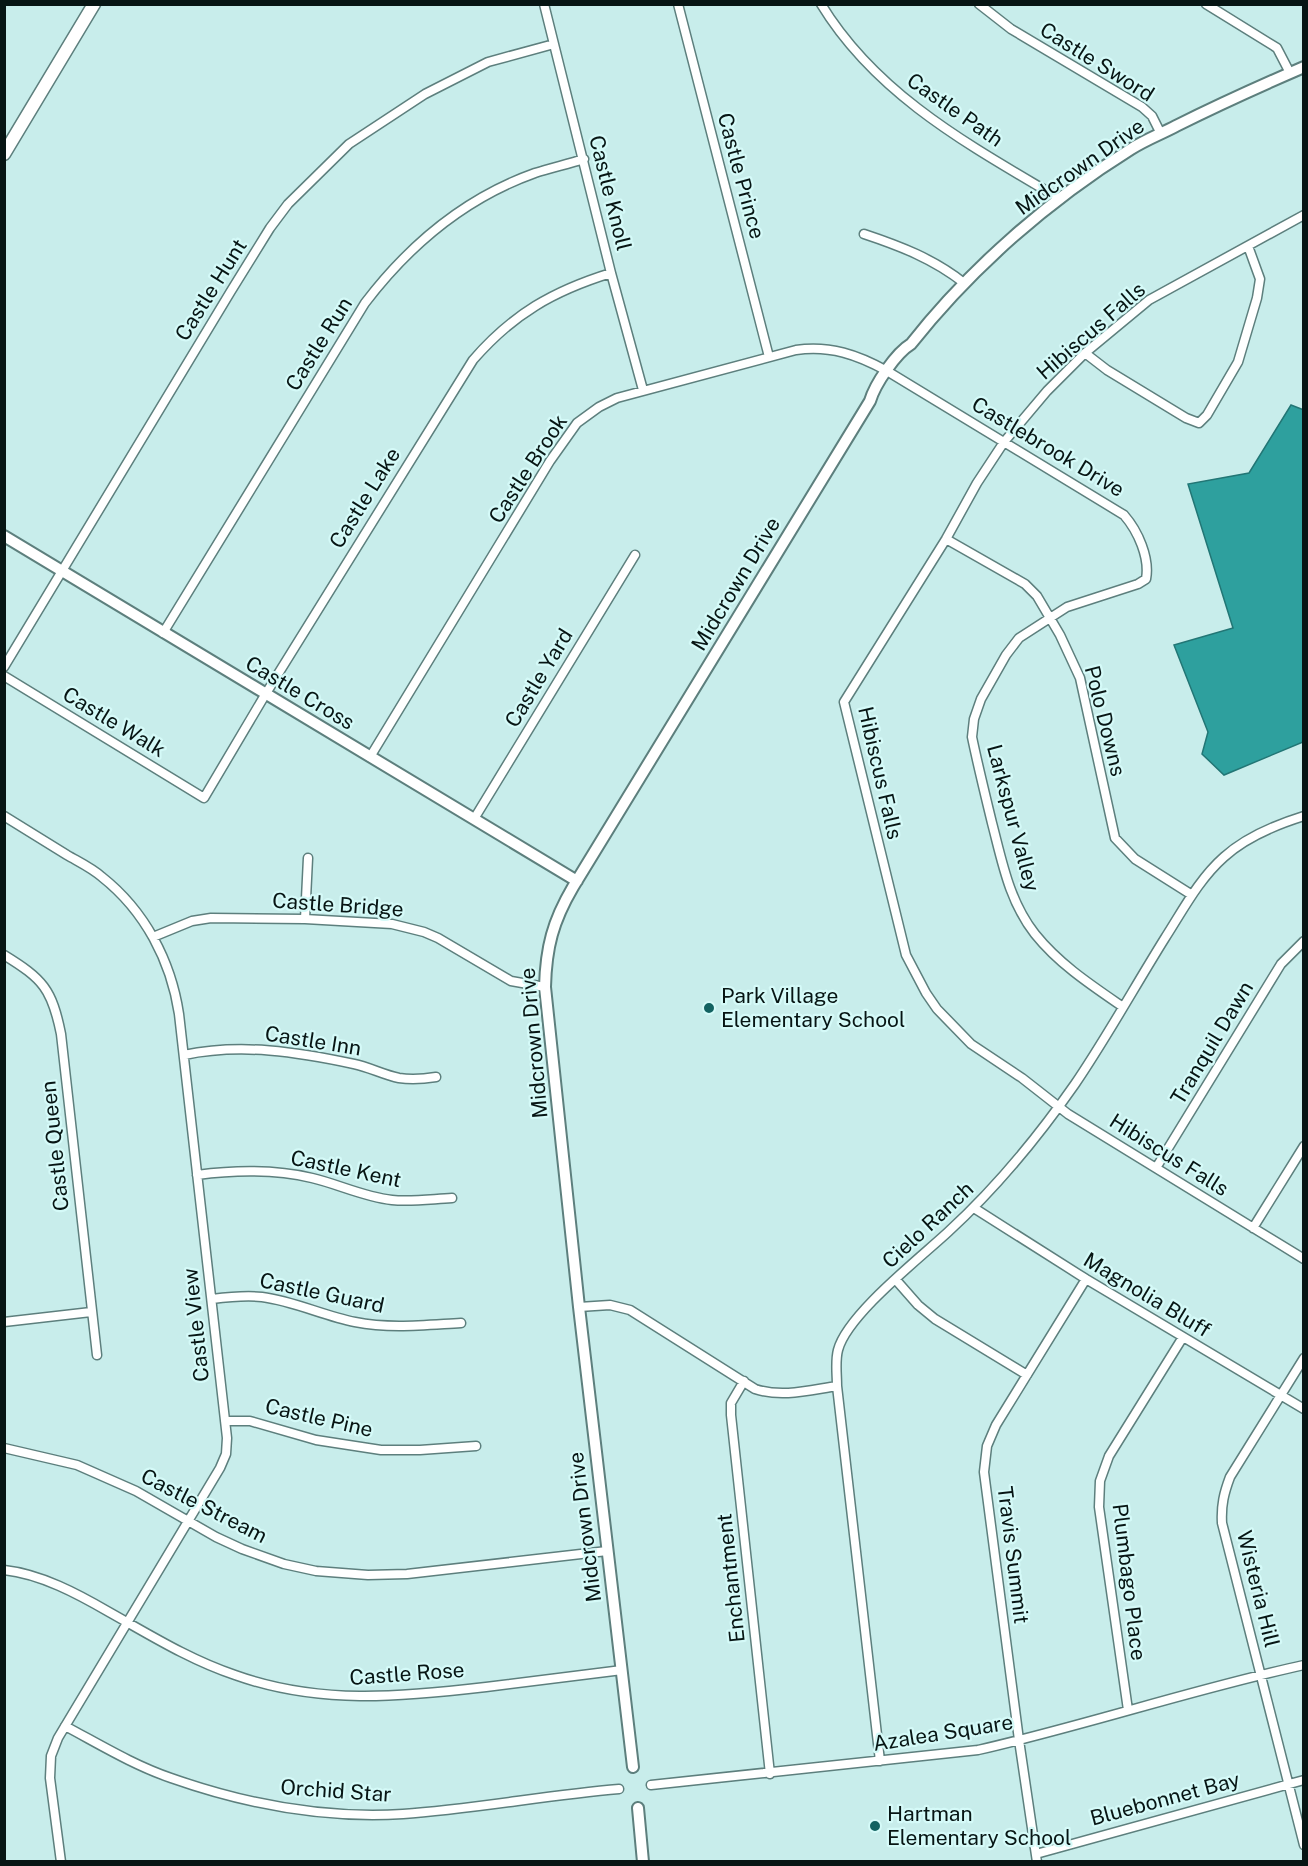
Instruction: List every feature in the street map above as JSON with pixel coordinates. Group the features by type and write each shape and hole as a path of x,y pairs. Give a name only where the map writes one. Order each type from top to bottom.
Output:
{"main road":[{"path":"4,154 94,4"}],"street":[{"name":"Castle Knoll","path":"544,4 611,273 643,390"},
{"name":"Castle Prince","path":"678,4 769,357"},
{"name":"Castle Path","path":"821,4 853,49 884,81 918,110 960,139 1060,199"},
{"name":"Castle Sword","path":"979,4 1011,29 1142,107 1152,116 1161,134"},
{"path":"1206,4 1277,48 1290,73"},
{"name":"Castle Hunt","path":"4,667 254,255 288,204 349,144 425,94 488,62 554,44"},
{"name":"Midcrown Drive","path":"633,1767 579,1307 545,987 549,939 577,881 870,401 873,391 890,373 903,348 911,344 964,283 1026,226 1060,199 1130,150 1218,105 1304,67"},
{"name":"Castle Run","path":"163,633 365,303 387,274 426,236 470,204 535,173 584,159"},
{"name":"Hibiscus Falls","path":"1304,215 1149,300 1085,353 1047,391 1004,442 977,483 844,702 901,939 916,975 937,1009 977,1048 1031,1084 1058,1107 1304,1259"},
{"path":"864,234 904,247 936,264 964,283"},
{"path":"1085,353 1107,370 1186,418 1199,423 1208,415 1238,362 1257,298 1260,279 1248,246"},
{"name":"Castle Lake","path":"204,798 458,380 473,360 508,324 528,309 578,283 611,273"},
{"name":"Castle Brook","path":"369,757 570,431 599,406 643,390 769,357 806,349 827,349 855,355 954,411"},
{"name":"Castlebrook Drive","path":"954,411 1124,515 1136,530 1148,569 1146,579"},
{"name":"Castle Cross","path":"4,536 577,881"},
{"name":"Polo Downs","path":"945,539 1024,584 1037,596 1080,678 1115,838 1135,860 1192,895"},
{"name":"Castle Yard","path":"474,819 635,555"},
{"name":"Larkspur Valley","path":"1123,1007 1083,980 1055,957 1034,933 1020,911 1008,885 972,737 974,719 981,699 1006,655 1019,638 1067,607 1138,585 1146,579"},
{"name":"Castle Walk","path":"4,676 204,798"},
{"name":"Castle View","path":"4,816 100,875 129,902 153,937 172,979 184,1055 225,1421 226,1454 223,1464 126,1622 54,1748 50,1767 61,1862"},
{"name":"Cielo Ranch","path":"880,1761 837,1386 838,1349 844,1335 860,1313 974,1208 1058,1107 1076,1083 1192,895 1222,859 1239,845 1262,832 1304,816"},
{"path":"305,919 308,858"},
{"name":"Castle Bridge","path":"153,937 192,921 212,918 305,919 405,926 438,938 511,981 545,987"},
{"name":"Tranquil Dawn","path":"1156,1168 1281,964 1304,941"},
{"name":"Castle Queen","path":"4,955 37,978 48,990 55,1006 61,1034 97,1356"},
{"name":"Castle Inn","path":"184,1055 242,1049 293,1052 358,1065 398,1078 416,1080 436,1077"},
{"path":"1253,1228 1304,1146"},
{"name":"Castle Kent","path":"197,1174 245,1171 279,1173 311,1178 391,1200 452,1198"},
{"name":"Magnolia Bluff","path":"974,1208 1086,1279 1304,1409"},
{"name":"Travis Summit","path":"1036,1858 984,1472 987,1446 996,1425 1086,1279"},
{"path":"896,1280 930,1315 1027,1375"},
{"name":"Castle Guard","path":"212,1299 261,1297 279,1300 342,1319 392,1326 461,1323"},
{"path":"579,1307 610,1305 630,1310 755,1389 773,1394 837,1386"},
{"path":"4,1322 91,1312"},
{"name":"Plumbago Place","path":"1128,1710 1099,1507 1100,1481 1109,1456 1183,1337"},
{"name":"Wisteria Hill","path":"1304,1358 1230,1476 1223,1493 1221,1508 1222,1522 1304,1845"},
{"name":"Enchantment","path":"744,1381 731,1403 731,1414 770,1774"},
{"name":"Castle Pine","path":"225,1421 250,1421 316,1440 381,1450 476,1446"},
{"name":"Castle Stream","path":"4,1448 77,1465 136,1491 242,1550 284,1564 316,1571 348,1575 407,1574 607,1551"},
{"name":"Castle Rose","path":"4,1570 22,1573 59,1586 190,1658 234,1675 297,1691 340,1697 374,1698 622,1670"},
{"name":"Azalea Square","path":"651,1785 978,1750 1261,1674 1304,1665"},
{"name":"Orchid Star","path":"65,1726 116,1754 171,1778 254,1803 320,1812 402,1814 619,1790"},
{"name":"Bluebonnet Bay","path":"1036,1858 1304,1780"},
{"path":"638,1808 643,1862"}],"water":[{"path":"1291,405 1304,410 1303,742 1224,775 1202,754 1208,732 1174,645 1233,628 1188,484 1249,473"}],"place":[{"name":"Park Village Elementary School","path":"709,1008"},
{"name":"Hartman Elementary School","path":"875,1826"}]}
